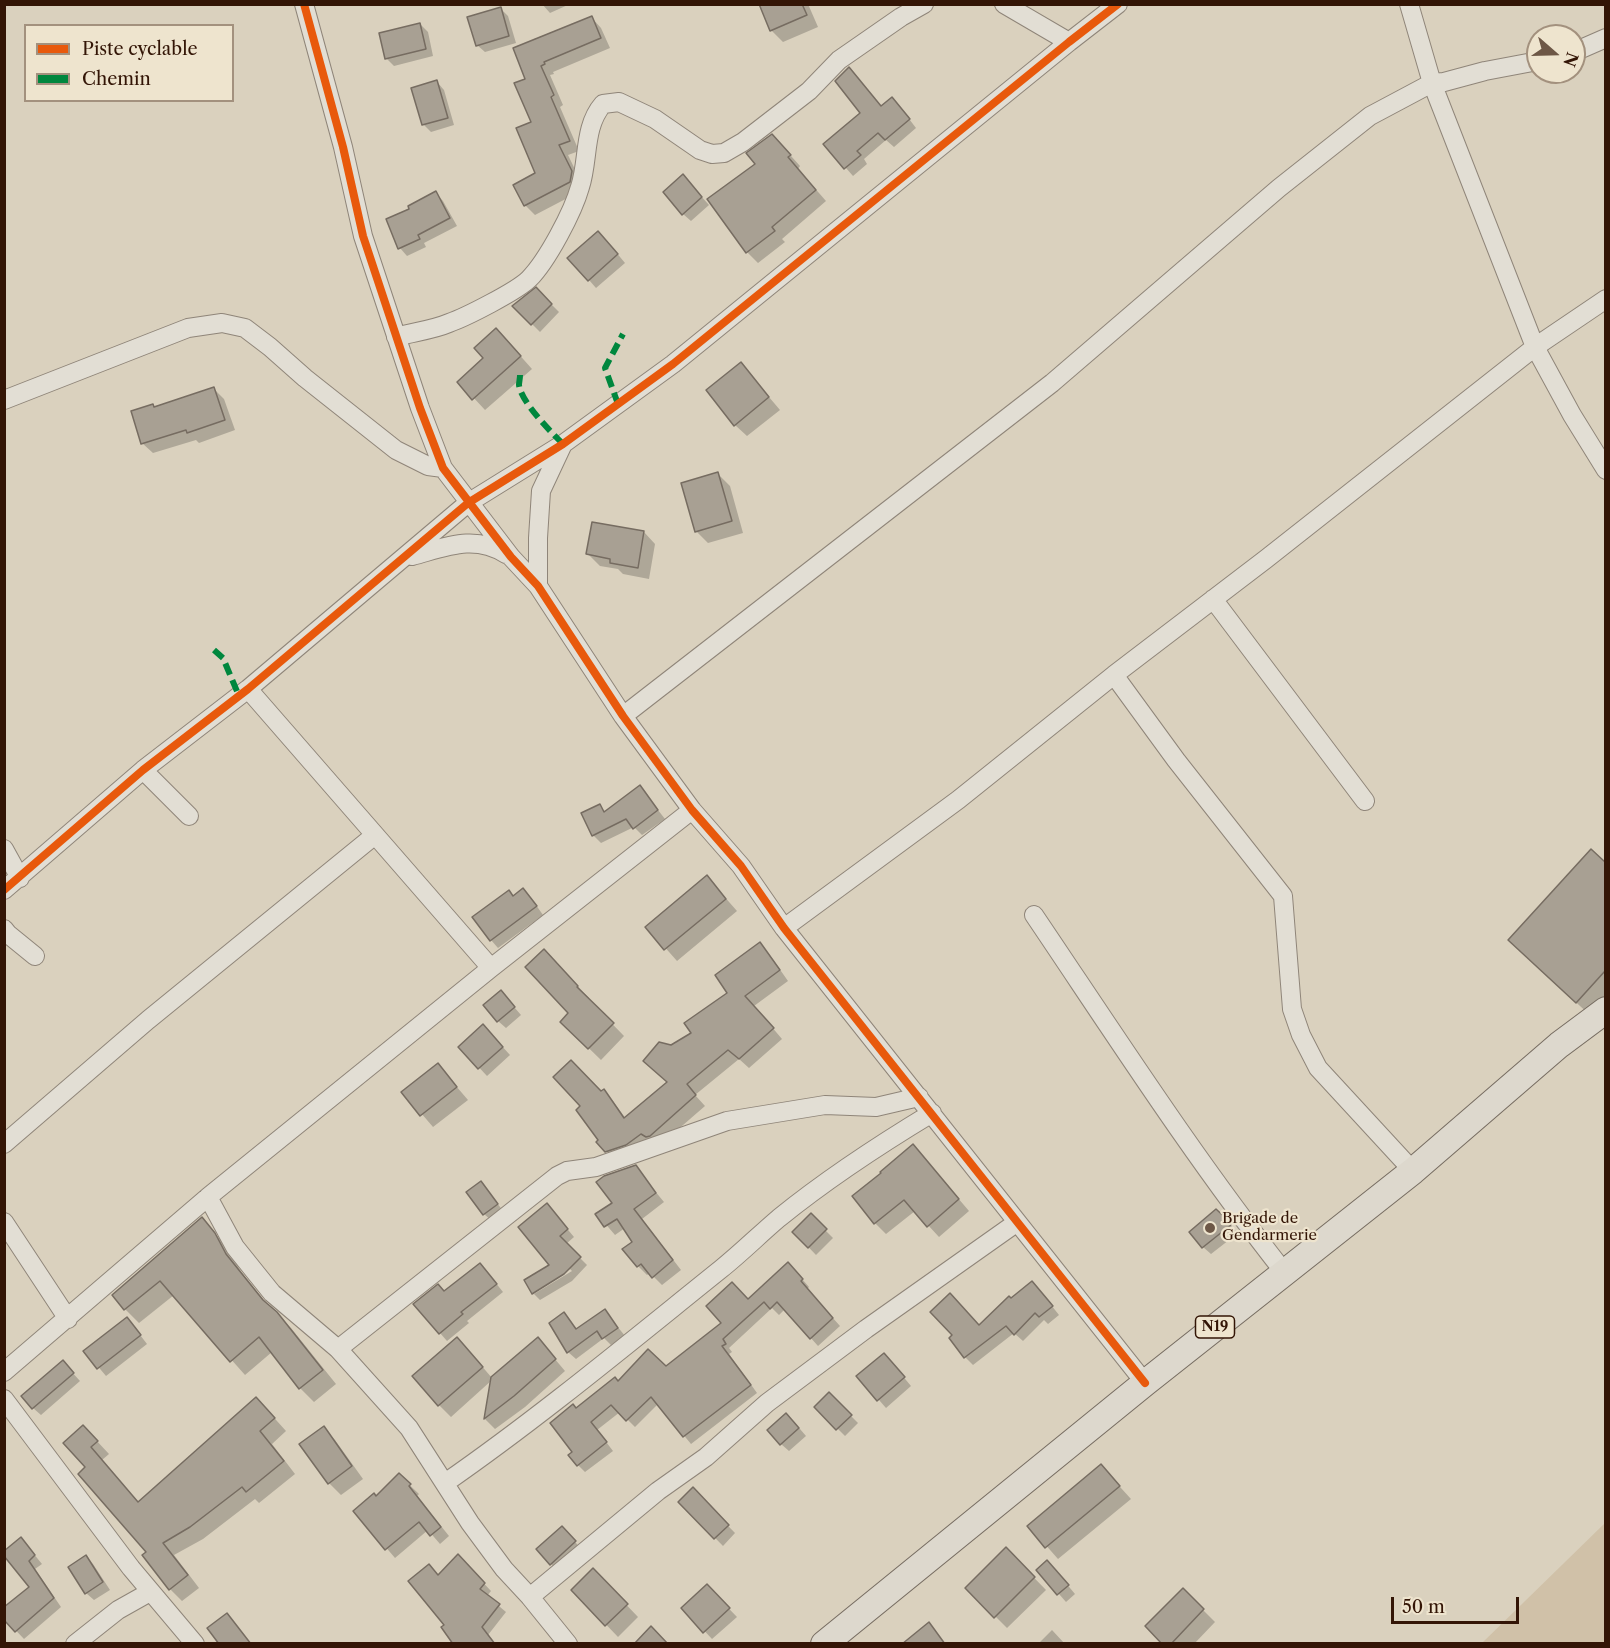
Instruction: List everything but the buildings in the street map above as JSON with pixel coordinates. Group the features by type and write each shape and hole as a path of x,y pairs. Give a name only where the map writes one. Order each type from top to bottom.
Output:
{"highway":[{"name":"N19","path":"824,1644 1145,1383 1413,1171 1559,1045 1605,1010"}],"street":[{"path":"304,4 343,147 363,237 443,468 468,504 538,586 623,716 692,810 741,866 784,928 1145,1383"},
{"path":"396,337 448,324 528,280 564,224 581,187 595,113 603,104 619,102 655,119 700,150 712,154 724,153 743,142 809,91 839,60 924,4"},
{"path":"1004,4 1069,42"},
{"path":"4,890 143,770 248,689 468,504 563,444 673,364 1118,4"},
{"path":"1409,4 1432,83 1535,347 1605,470"},
{"path":"1586,47 1605,38"},
{"path":"623,716 1052,383 1332,144 1370,116 1432,83 1526,64"},
{"path":"784,928 957,800 1535,347 1605,299"},
{"path":"4,400 188,328 222,323 244,328 262,341 304,378 396,450 428,466 443,468"},
{"path":"538,586 538,538 542,490 563,444"},
{"path":"407,557 462,543 483,544 511,557"},
{"path":"1213,599 1365,801"},
{"path":"1114,675 1176,760 1283,896 1292,1009 1301,1035 1318,1068 1413,1171"},
{"path":"248,689 491,968"},
{"path":"143,770 189,816"},
{"path":"4,1372 208,1197 491,968 692,810"},
{"path":"4,1144 157,1012 375,835"},
{"path":"4,849 20,878"},
{"path":"1034,915 1187,1140 1284,1272"},
{"path":"4,929 35,956"},
{"path":"338,1349 557,1176 567,1171 596,1167 727,1121 825,1105 876,1107 919,1097"},
{"path":"445,1483 515,1433 824,1184 887,1140 932,1113"},
{"path":"208,1197 235,1247 272,1293 338,1349 409,1428 470,1522 504,1569 568,1644"},
{"path":"4,1222 68,1319"},
{"path":"530,1597 658,1491 706,1457 767,1403 866,1329 1016,1223"},
{"path":"4,1399 150,1592 195,1644"},
{"path":"75,1644 118,1610 150,1592"}],"shaded area":[{"path":"1605,1523 1605,1643 1482,1643"}],"marked path":[{"path":"618,404 605,368 623,334"},
{"path":"520,375 519,385 525,400 563,444"},
{"path":"214,650 223,658 239,696"}],"cycle path":[{"path":"304,4 343,147 363,236 420,408 443,468 511,557 538,586 623,716 692,810 741,866 784,928 1145,1383"},
{"path":"4,890 143,770 248,689 468,503 563,444 673,364 1118,4"}],"place":[{"name":"Brigade de Gendarmerie","path":"1210,1228"}]}
